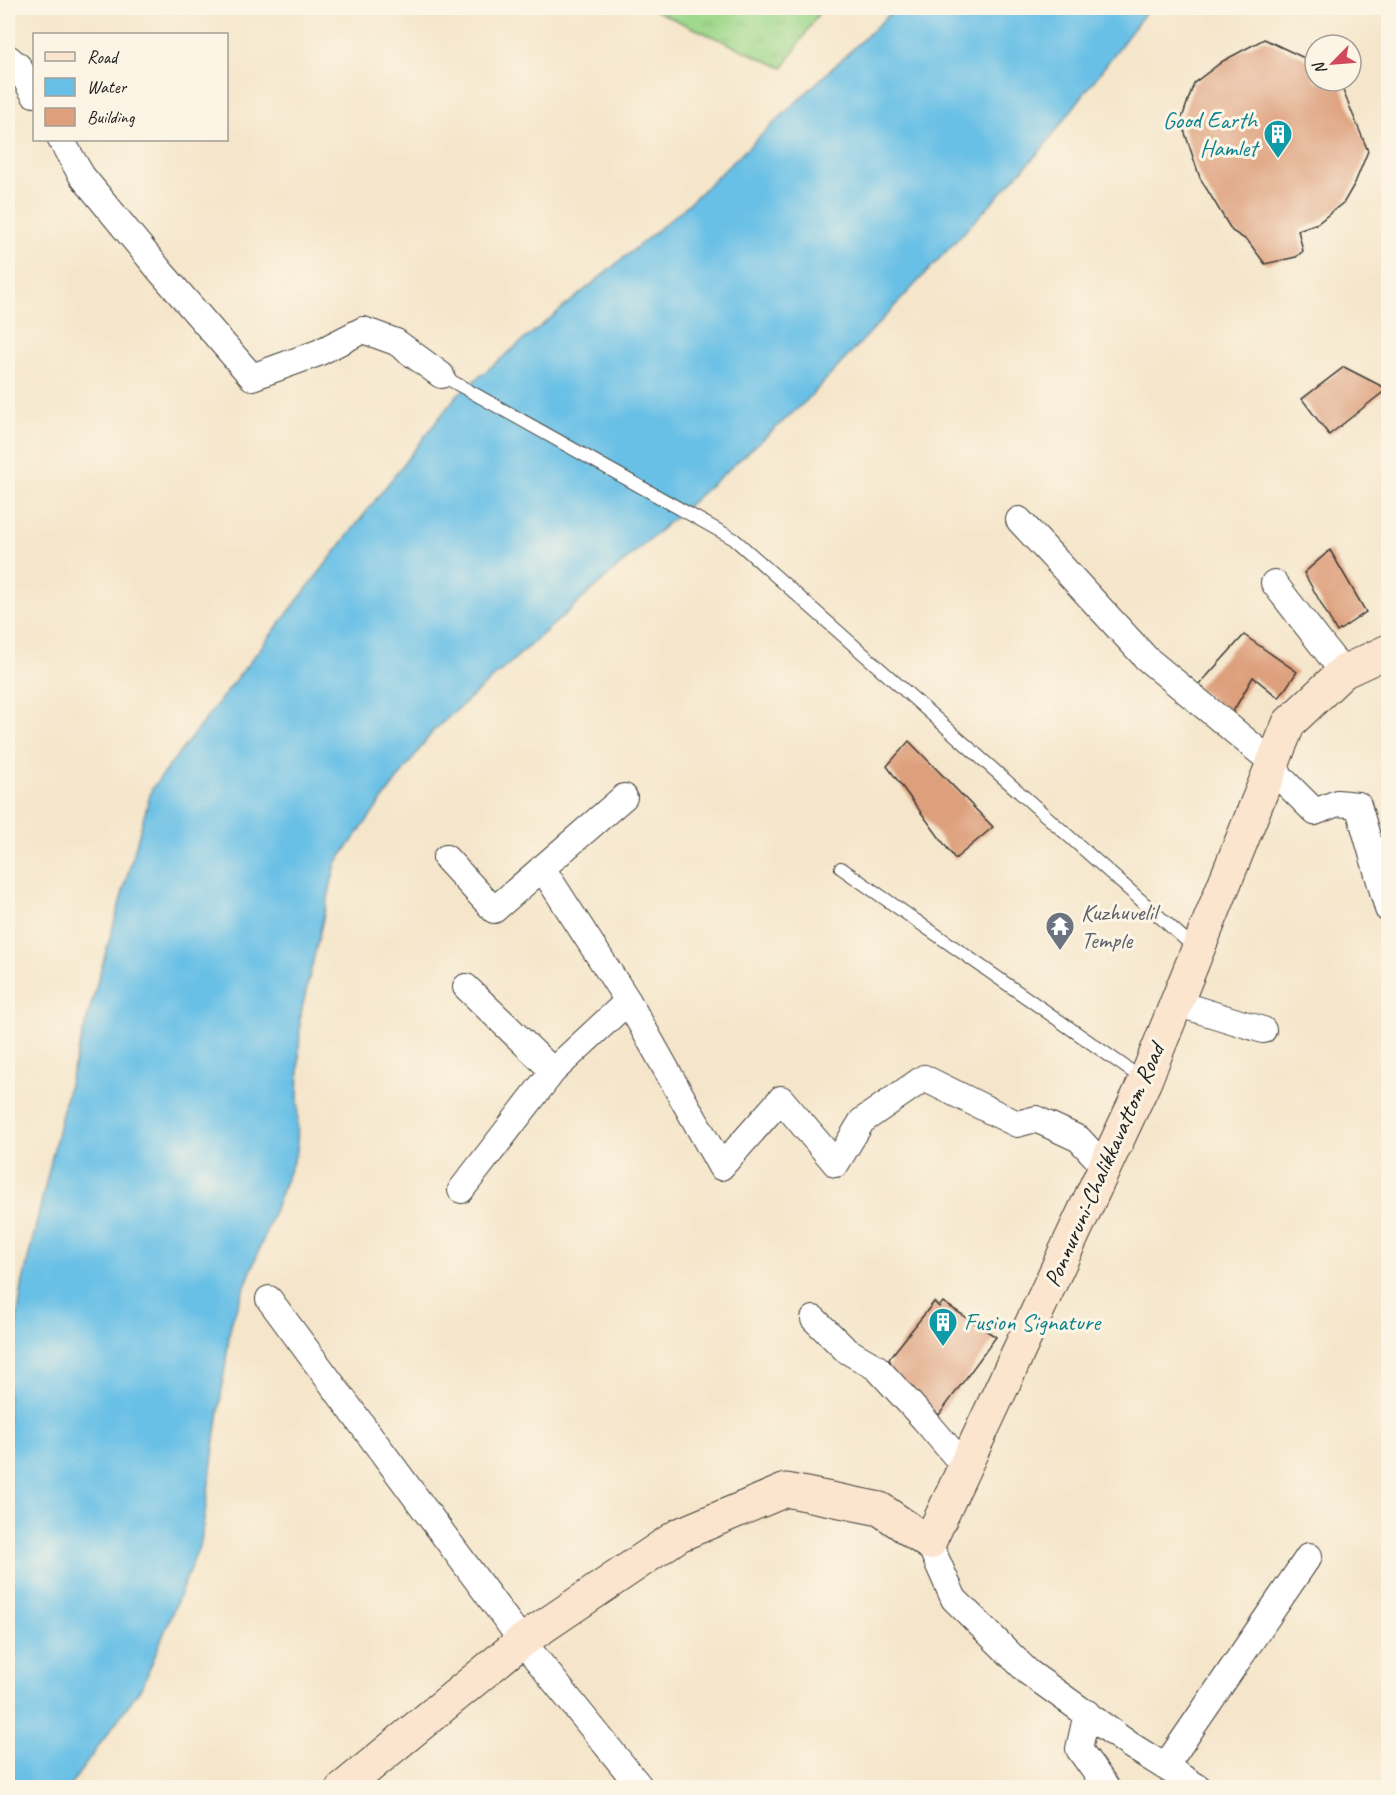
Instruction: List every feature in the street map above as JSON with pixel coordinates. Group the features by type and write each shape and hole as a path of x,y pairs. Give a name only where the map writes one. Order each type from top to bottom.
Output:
{"street":[{"path":"8,57 18,66 33,92"},
{"path":"62,141 82,176 252,377 318,353 363,330 396,342 441,375"},
{"path":"1019,520 1146,658 1273,763 1281,778 1315,812 1337,803 1358,805 1389,909"},
{"path":"1275,583 1343,672"},
{"name":"Ponnuruni-Chalikkavattom Road","path":"929,1543 1144,1081 1290,723 1343,672 1389,651"},
{"path":"446,858 494,910 624,797"},
{"path":"542,868 628,1000 721,1167 781,1099 836,1164 862,1121 924,1078 1017,1124 1036,1119 1079,1139 1105,1167"},
{"path":"466,987 553,1071"},
{"path":"462,1190 553,1071 628,1000"},
{"path":"1176,1003 1263,1030"},
{"path":"269,1299 522,1641 641,1788"},
{"path":"814,1319 846,1350 877,1368 965,1467"},
{"path":"343,1788 522,1641 679,1535 786,1491 880,1509 929,1543 954,1599 1028,1672 1130,1745 1199,1788"},
{"path":"1165,1767 1309,1556"},
{"path":"1087,1713 1079,1749 1107,1788"}],"lane":[{"path":"441,375 734,539 1198,950"},
{"path":"841,868 1144,1081"}],"green space":[{"path":"649,8 822,8 783,68"}],"water":[{"path":"896,8 1149,8 1042,149 806,401 433,731 336,863 300,1017 297,1151 231,1323 201,1542 143,1685 69,1787 8,1788 8,1378 23,1281 70,1080 152,788 457,395 683,209"}],"building":[{"name":"Good Earth Hamlet","path":"1264,39 1303,57 1303,93 1344,93 1368,151 1355,183 1344,202 1318,223 1298,230 1303,251 1296,257 1265,264 1248,241 1232,231 1200,178 1181,121 1194,83 1223,61"},
{"path":"1344,367 1387,389 1329,435 1302,399"},
{"path":"1330,550 1366,612 1337,632 1304,573"},
{"path":"1244,635 1297,672 1279,698 1253,677 1231,715 1197,687"},
{"path":"909,741 993,827 955,859 887,766"},
{"name":"Fusion Signature","path":"934,1302 939,1307 943,1302 996,1337 939,1415 888,1369 891,1363 889,1359"}],"place":[{"name":"Good Earth Hamlet","path":"1278,160"},
{"name":"Kuzhuvelil Temple","path":"1060,952"},
{"name":"Fusion Signature","path":"943,1348"}]}
